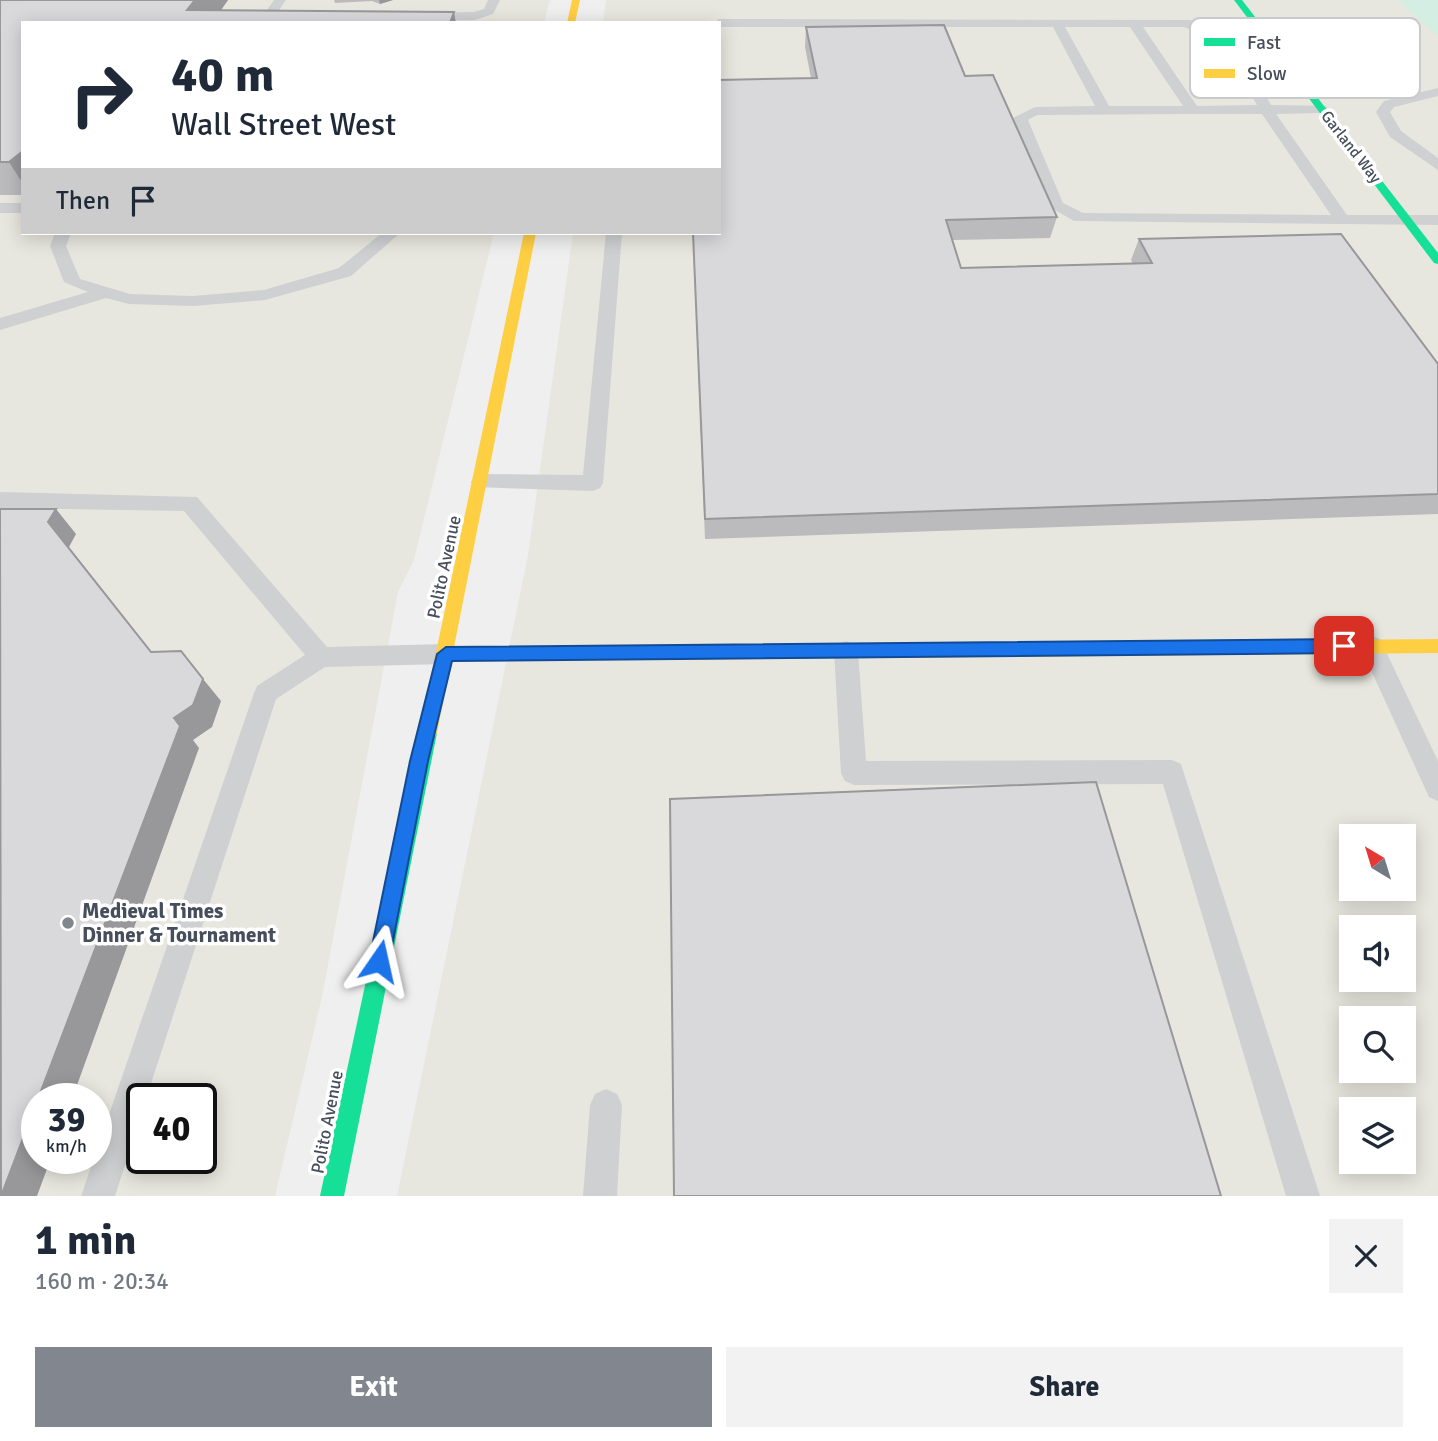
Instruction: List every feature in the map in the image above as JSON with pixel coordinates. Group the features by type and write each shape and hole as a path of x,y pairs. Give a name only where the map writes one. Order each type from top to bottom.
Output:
{"street":[{"path":"571,21 576,0"},
{"name":"Garland Way","path":"1238,0 1252,18"},
{"name":"Garland Way","path":"1313,98 1438,261"},
{"name":"Polito Avenue","path":"332,1196 419,761 446,654 530,235"},
{"path":"446,654 1438,646"}],"lane":[{"path":"272,18 280,0"},
{"path":"405,17 475,16 489,11 494,0"},
{"path":"721,23 1190,25"},
{"path":"1057,23 1105,111"},
{"path":"1134,23 1194,111"},
{"path":"1420,96 1438,92"},
{"path":"1260,98 1341,218"},
{"path":"1414,98 1389,104 1383,112 1395,134 1438,164"},
{"path":"1321,109 1035,111 1020,118 1056,206 1080,218 1405,217 1438,220"},
{"path":"0,208 21,208"},
{"path":"62,235 58,246 73,282 129,299 193,301 265,295 345,272 390,235"},
{"path":"481,482 593,483 614,235"},
{"path":"0,324 107,292"},
{"path":"0,500 190,503 321,657"},
{"path":"1372,646 1438,789"},
{"path":"846,650 854,773 1172,772 1303,1196"},
{"path":"98,1196 266,693 321,657 446,654"},
{"path":"600,1196 607,1105"}],"shaded area":[{"path":"0,0 550,0 545,21 21,21 21,235 494,235 414,560 398,592 322,997 275,1196 0,1196"},
{"path":"606,0 1397,0 1418,18 1190,18 1190,98 1420,98 1420,20 1438,35 1438,1196 397,1196 528,555 573,235 721,235 721,21 603,21"}],"green space":[{"path":"1397,0 1438,0 1438,35"}],"building":[{"path":"0,0 195,0 187,10 454,12 451,21 21,21 21,153 9,162 0,162"},
{"path":"944,25 965,76 993,75 1057,217 946,220 961,268 1152,263 1139,239 1341,234 1438,364 1438,494 705,519 693,235 721,235 721,80 817,78 806,27"},
{"name":"Medieval Times Dinner & Tournament","path":"0,509 56,509 48,522 151,652 181,651 203,679 193,705 174,718 180,726 44,1083 21,1083 21,1143 1,1196"},
{"path":"1096,782 1221,1196 674,1196 670,799"}],"traffic: fast":[{"path":"1238,0 1252,18"},
{"path":"1313,98 1438,261"},
{"path":"446,654 880,651"},
{"path":"332,1196 428,733"}],"traffic: slow":[{"path":"571,21 576,0"},
{"path":"428,733 530,235"},
{"path":"880,651 1438,646"}],"place":[{"name":"Medieval Times Dinner & Tournament","path":"68,923"}],"route":[{"path":"379,961 419,761 446,654 1344,646"}]}
